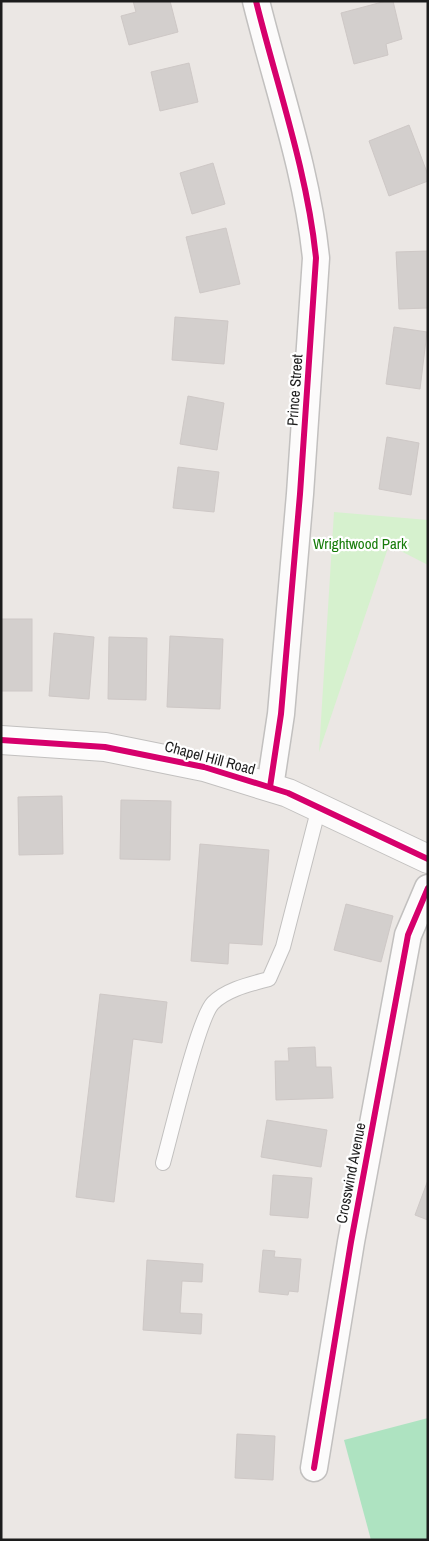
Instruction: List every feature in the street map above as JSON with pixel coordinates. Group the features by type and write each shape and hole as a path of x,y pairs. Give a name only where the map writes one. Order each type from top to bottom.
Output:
{"street":[{"name":"Prince Street","path":"256,1 304,186 312,222 316,258 297,532 281,714 270,787"},
{"name":"Chapel Hill Road","path":"1,740 105,747 204,767 270,787 319,807 428,859"},
{"name":"Crosswind Avenue","path":"314,1468 352,1235 408,935 428,888"}],"lane":[{"path":"163,1163 201,1027 213,1003 237,989 269,979 283,947 319,807"}],"green space":[{"name":"Wrightwood Park","path":"334,512 428,520 428,565 389,545 319,752"},
{"path":"428,1418 428,1540 371,1540 344,1440"}],"building":[{"path":"133,1 170,1 178,32 129,45 121,16 136,12"},
{"path":"386,1 393,1 402,39 386,44 388,55 354,64 341,13"},
{"path":"189,63 198,102 160,111 151,72"},
{"path":"409,125 428,175 428,181 389,196 369,141"},
{"path":"213,163 225,204 192,214 180,173"},
{"path":"226,228 240,284 200,293 186,237"},
{"path":"428,251 428,308 399,309 396,252"},
{"path":"175,317 228,321 224,364 172,360"},
{"path":"394,327 427,332 420,389 386,384"},
{"path":"188,396 224,403 217,450 180,444"},
{"path":"387,437 419,443 411,495 379,489"},
{"path":"178,467 219,472 214,512 173,508"},
{"path":"1,619 32,619 32,691 1,691"},
{"path":"54,633 94,637 89,699 49,696"},
{"path":"170,636 223,639 220,709 167,707"},
{"path":"109,637 147,638 146,700 108,699"},
{"path":"62,796 63,854 19,855 18,797"},
{"path":"121,800 171,801 170,860 120,859"},
{"path":"200,844 269,850 262,945 229,943 228,964 191,961"},
{"path":"346,904 393,916 381,962 334,950"},
{"path":"100,994 167,1002 162,1043 133,1039 114,1202 76,1197"},
{"path":"315,1047 316,1067 331,1067 333,1098 276,1100 275,1061 289,1061 288,1048"},
{"path":"267,1120 327,1130 321,1167 261,1157"},
{"path":"273,1175 312,1178 308,1218 270,1215"},
{"path":"428,1180 428,1220 415,1215"},
{"path":"263,1250 275,1251 274,1257 301,1259 298,1292 289,1291 288,1295 259,1292"},
{"path":"147,1260 203,1264 202,1282 182,1281 180,1313 202,1314 201,1334 143,1330"},
{"path":"237,1434 275,1436 273,1480 235,1478"}],"cycle path":[{"path":"256,1 299,160 312,225 316,258 300,494 281,714 270,787"},
{"path":"1,740 105,747 204,767 288,793 428,859"},
{"path":"314,1468 351,1242 408,935 428,888"}]}
